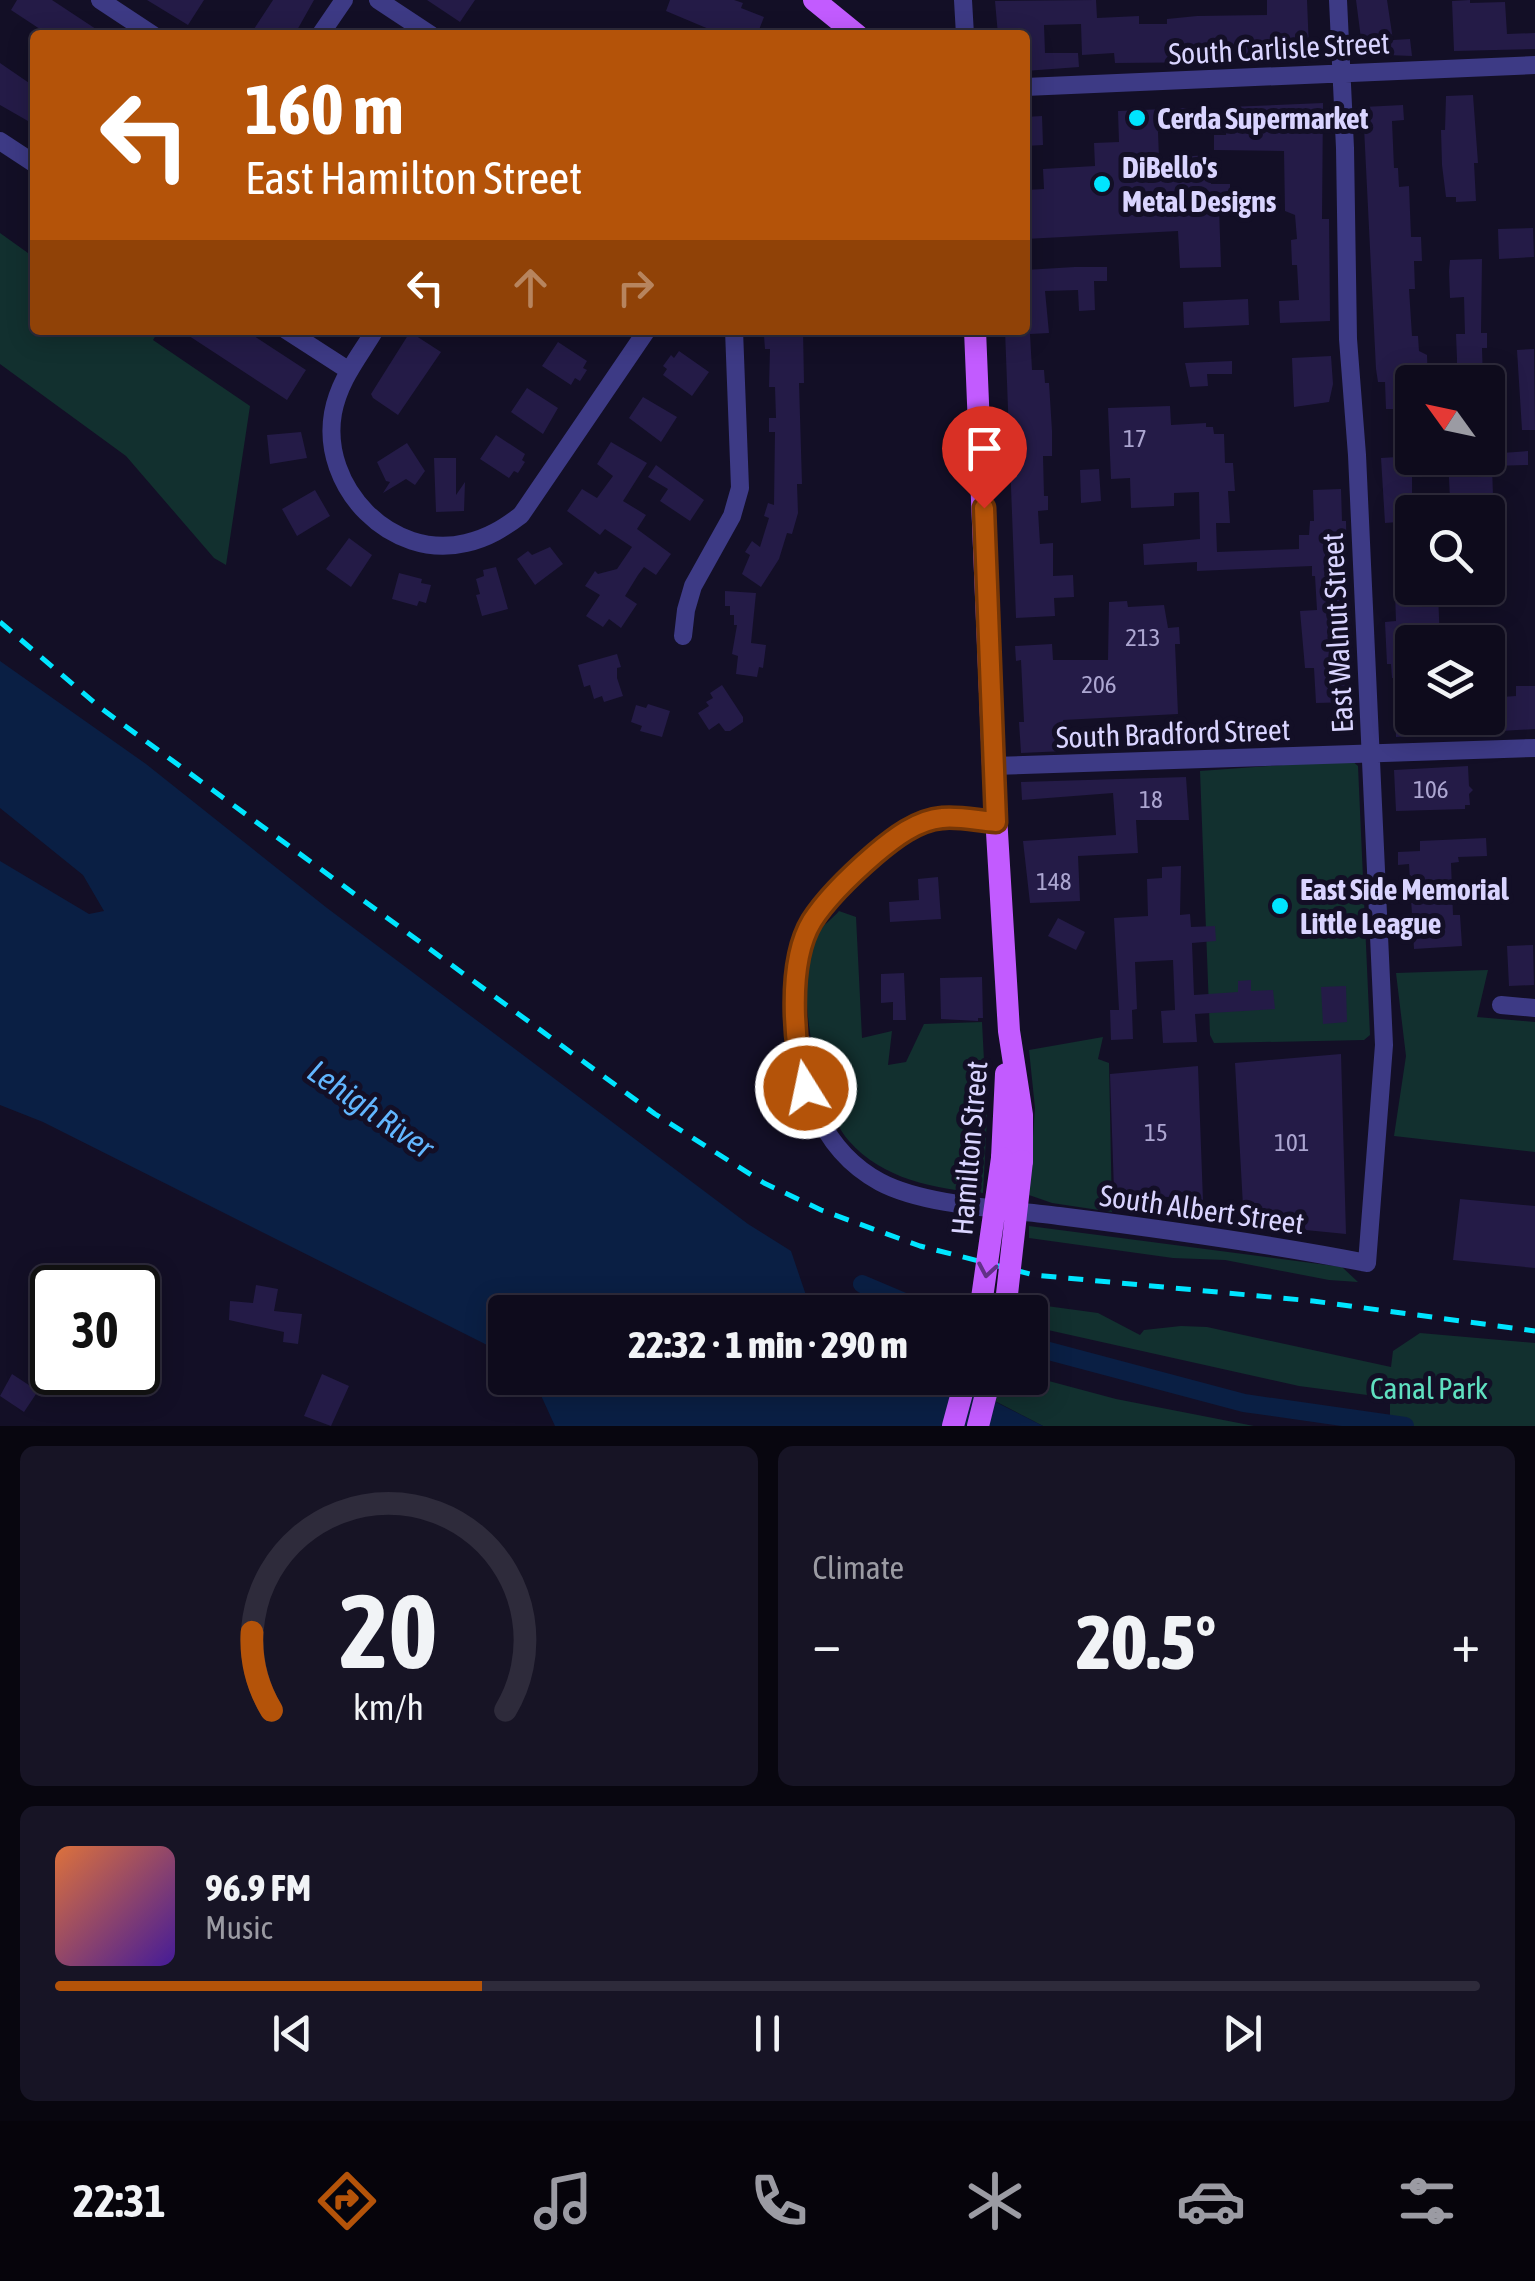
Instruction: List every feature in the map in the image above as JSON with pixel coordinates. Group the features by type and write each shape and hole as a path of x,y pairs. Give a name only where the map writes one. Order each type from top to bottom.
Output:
{"main road":[{"path":"814,0 852,30"},
{"name":"Hamilton Street","path":"975,335 996,822 1009,1031 1022,1115 984,1295"},
{"name":"Hamilton Street","path":"1006,1295 1012,1160"},
{"path":"953,1426 961,1395"},
{"path":"978,1426 986,1395"}],"street":[{"path":"100,0 145,30"},
{"path":"323,30 344,0"},
{"path":"378,0 423,30"},
{"path":"963,0 965,30"},
{"name":"East Walnut Street","path":"1338,0 1348,339 1384,1045 1367,1263"},
{"name":"South Carlisle Street","path":"1030,87 1535,66"},
{"path":"0,141 30,161"},
{"path":"294,335 348,370"},
{"path":"372,335 348,370 333,413 337,466 346,489 380,526 440,546 464,544 496,534 522,516 644,335"},
{"path":"683,636 693,586 732,516 740,488 734,335"},
{"name":"South Bradford Street","path":"993,766 1535,748"},
{"name":"South Albert Street","path":"996,822 942,818 904,832 862,865 822,909 800,949 796,983 799,1062 817,1116 853,1162 880,1182 928,1198 1215,1236 1367,1263"},
{"path":"1501,1005 1535,1008"}],"green space":[{"path":"0,233 30,254 30,335 156,335 153,340 250,406 226,565 214,558 126,456 0,364"},
{"path":"1351,760 1358,766 1370,1035 1364,1040 1214,1043 1210,1035 1200,771"},
{"path":"839,911 856,917 862,1038 892,1031 888,1065 906,1062 924,1024 982,1022 987,1118 983,1193 928,1185 893,1173 862,1154 837,1123 826,1099 811,1039 807,978 810,953 818,933"},
{"path":"1488,970 1477,1017 1535,1022 1535,1152 1394,1136 1406,1056 1396,973"},
{"path":"1103,1037 1098,1059 1109,1063 1112,1212 1052,1203 1029,1195 1035,1108 1029,1050"},
{"path":"1029,1226 1342,1267 1358,1282 1225,1260 1173,1258 1029,1238"},
{"name":"Canal Park","path":"1048,1306 1098,1313 1140,1335 1144,1330 1207,1327 1391,1367 1393,1351 1420,1333 1535,1343 1535,1426 1390,1426 1390,1398 1299,1386 1048,1330"},
{"path":"1048,1381 1116,1399 1254,1426 1043,1426 995,1401 997,1395 1048,1395"}],"water":[{"name":"Lehigh River","path":"0,661 146,764 327,908 748,1224 791,1251 806,1295 488,1295 488,1345 43,1122 0,1105 0,861 89,914 104,911 83,875 0,808"},
{"path":"541,1395 982,1395 1043,1426 555,1426"}],"building":[{"path":"17,0 52,0 97,30 41,30 11,10"},
{"path":"147,0 204,0 188,25"},
{"path":"273,0 314,0 297,30 253,30"},
{"path":"427,0 475,0 460,22"},
{"path":"670,0 734,0 743,3 741,8 764,17 759,30 711,30 666,11"},
{"path":"1096,0 1097,18 1139,16 1139,24 1167,24 1167,19 1197,16 1267,15 1267,0 1307,0 1309,49 1298,55 1224,62 1115,63 1114,53 1082,55 1081,24 1044,25 1045,53 1078,53 1079,67 1030,71 1030,30 998,30 995,1"},
{"path":"1356,0 1387,0 1393,40 1410,39 1412,56 1363,54"},
{"path":"1452,1 1505,2 1507,34 1535,33 1535,49 1454,51"},
{"path":"0,63 30,84 30,122 0,105"},
{"path":"1473,95 1478,163 1474,163 1476,201 1456,202 1456,197 1446,197 1442,165 1441,130 1445,130 1446,96"},
{"path":"1323,103 1322,219 1329,219 1330,321 1280,323 1279,301 1299,300 1297,265 1292,265 1291,240 1297,239 1295,215 1285,211 1284,151 1214,150 1214,135 1226,135 1228,107"},
{"path":"1403,105 1404,120 1392,121 1394,168 1398,168 1399,187 1409,186 1411,237 1421,237 1422,261 1414,261 1415,289 1409,289 1412,336 1418,336 1419,351 1427,355 1427,365 1395,365 1395,409 1386,409 1385,382 1378,382 1376,369 1363,107"},
{"path":"1187,108 1193,131 1158,132 1159,158 1210,155 1211,184 1230,184 1230,207 1219,208 1221,267 1180,268 1178,231 1030,239 1030,190 1044,189 1043,169 1095,166 1094,143 1119,142 1118,111"},
{"path":"1042,116 1043,145 1030,146 1030,117"},
{"path":"1533,228 1534,257 1499,259 1498,229"},
{"path":"1482,259 1481,333 1487,333 1482,365 1457,365 1456,334 1465,334 1464,297 1450,298 1450,260"},
{"path":"1107,267 1107,281 1094,281 1095,310 1079,311 1078,290 1045,291 1049,333 1030,334 1030,270"},
{"path":"1248,299 1249,325 1184,328 1183,302"},
{"path":"1030,334 1032,370 1044,370 1045,383 1049,383 1052,431 1052,456 1043,456 1048,510 1038,511 1040,544 1053,543 1053,576 1073,575 1074,597 1054,598 1055,616 1016,618 1005,335"},
{"path":"188,335 253,335 306,370 287,400"},
{"path":"408,335 415,335 441,352 398,415 371,394"},
{"path":"803,335 804,383 799,383 802,484 797,484 798,513 792,534 787,533 779,559 761,587 742,574 750,555 745,552 752,541 760,547 769,518 764,516 768,503 774,505 775,432 769,432 769,418 776,418 775,387 769,387 770,349 765,349 764,336"},
{"path":"558,342 587,361 580,381 575,378 571,385 542,366"},
{"path":"1534,349 1535,430 1522,430 1517,350"},
{"path":"679,351 709,372 692,396 663,375 667,369 663,366"},
{"path":"1331,356 1333,384 1329,402 1294,407 1292,358"},
{"path":"1232,361 1232,374 1207,374 1208,386 1190,387 1185,363"},
{"path":"527,388 558,408 543,434 511,412"},
{"path":"643,397 677,417 661,442 629,418"},
{"path":"1170,406 1171,425 1206,423 1206,427 1213,427 1214,434 1224,434 1225,463 1233,463 1235,491 1228,491 1230,523 1216,523 1217,552 1299,549 1299,535 1309,535 1310,521 1314,521 1313,490 1341,489 1347,575 1346,605 1342,605 1343,644 1351,702 1316,703 1314,668 1305,668 1300,611 1317,610 1312,566 1197,571 1197,562 1144,565 1143,544 1200,539 1199,492 1174,493 1174,506 1131,508 1130,478 1111,479 1108,408"},
{"path":"301,432 307,458 270,464 267,435"},
{"path":"496,435 525,454 518,473 514,471 509,478 480,459"},
{"path":"611,442 647,463 623,501 646,515 637,529 671,554 656,575 644,567 638,575 625,596 637,604 621,628 609,619 603,627 586,616 600,595 585,586 595,571 598,574 617,569 632,547 605,529 600,535 567,511 582,489 597,498 613,476 597,464"},
{"path":"407,443 425,471 415,485 406,479 383,493 390,482 377,462"},
{"path":"1528,451 1528,465 1505,466 1505,453"},
{"path":"1395,457 1395,475 1417,475 1412,477 1412,495 1395,495 1395,522 1385,523 1381,458"},
{"path":"434,458 456,458 456,495 465,482 464,511 436,512"},
{"path":"656,465 704,500 690,521 660,501 668,489 648,477"},
{"path":"1099,469 1101,501 1081,503 1080,470"},
{"path":"1449,475 1492,475 1493,495 1450,495"},
{"path":"315,490 330,516 297,536 282,509"},
{"path":"349,538 372,555 351,587 326,569"},
{"path":"550,547 563,564 535,585 517,559 528,551 532,555"},
{"path":"496,567 508,609 482,616 476,579 484,576 483,570"},
{"path":"399,573 431,585 426,603 419,601 417,606 392,599"},
{"path":"725,591 756,593 751,643 766,645 763,668 759,667 757,677 736,674 738,656 732,654 737,625 734,615 730,615 730,606 725,606"},
{"path":"1127,601 1128,607 1164,605 1168,628 1179,627 1180,644 1175,644 1178,714 1063,720 1065,751 1021,753 1021,660 1016,661 1015,646 1052,644 1053,660 1108,660 1109,602"},
{"path":"1395,605 1438,605 1439,625 1395,625 1392,678 1391,664 1387,664 1385,622 1396,621"},
{"path":"617,654 621,667 617,668 617,678 623,696 604,702 602,696 594,699 590,685 584,687 578,665"},
{"path":"722,685 743,722 730,731 719,723 709,730 698,713 709,706 706,702 713,698 710,693"},
{"path":"1516,686 1535,686 1535,729 1505,731 1505,697 1516,696"},
{"path":"648,704 670,711 662,737 640,731 642,726 631,722 636,705 646,708"},
{"path":"1468,766 1469,786 1473,790 1469,794 1470,805 1465,805 1465,809 1396,811 1394,770"},
{"path":"1186,777 1189,820 1136,820 1138,853 1078,856 1080,901 1030,903 1023,841 1116,835 1113,793 1022,800 1021,782"},
{"path":"1486,838 1487,856 1458,857 1459,862 1451,863 1453,915 1460,915 1462,946 1414,949 1409,864 1398,865 1398,852 1420,851 1420,841"},
{"path":"1181,866 1180,915 1190,914 1191,927 1215,926 1216,941 1192,943 1194,995 1238,992 1238,981 1251,980 1251,991 1273,990 1275,1009 1195,1014 1197,1042 1163,1043 1161,1011 1175,1010 1173,960 1135,962 1137,1009 1132,1010 1133,1039 1111,1040 1110,1010 1119,1010 1114,918 1148,916 1147,879 1162,878 1162,867"},
{"path":"938,877 941,919 890,922 889,902 919,900 918,879"},
{"path":"1058,918 1085,932 1076,950 1048,936"},
{"path":"1533,945 1534,985 1509,986 1507,946"},
{"path":"904,973 906,1020 893,1020 893,1002 881,1003 881,974"},
{"path":"982,977 983,1018 941,1019 940,978"},
{"path":"1346,986 1347,1022 1323,1024 1321,987"},
{"path":"1341,1054 1346,1234 1244,1224 1235,1063"},
{"path":"1198,1066 1203,1201 1114,1191 1110,1074"},
{"path":"1460,1199 1535,1206 1535,1268 1453,1260"},
{"path":"256,1285 278,1289 274,1311 302,1314 298,1344 283,1342 284,1332 229,1320 230,1301 253,1303"},
{"path":"12,1374 30,1386 30,1395 35,1395 24,1412 0,1396"},
{"path":"322,1374 349,1386 331,1426 304,1416"}],"waterway":[{"path":"862,1284 888,1295"},
{"path":"1048,1351 1244,1403 1405,1426"}],"railway":[{"path":"0,622 102,709 655,1114 764,1183 821,1210 920,1246 1034,1275 1313,1301 1535,1331"}],"place":[{"name":"Cerda Supermarket","path":"1137,118"},
{"name":"DiBello's Metal Designs","path":"1102,184"},
{"name":"East Side Memorial Little League","path":"1280,906"}],"route":[{"path":"806,1088 799,1062 796,983 800,949 812,922 862,865 904,832 942,818 996,822 984,508"}]}
